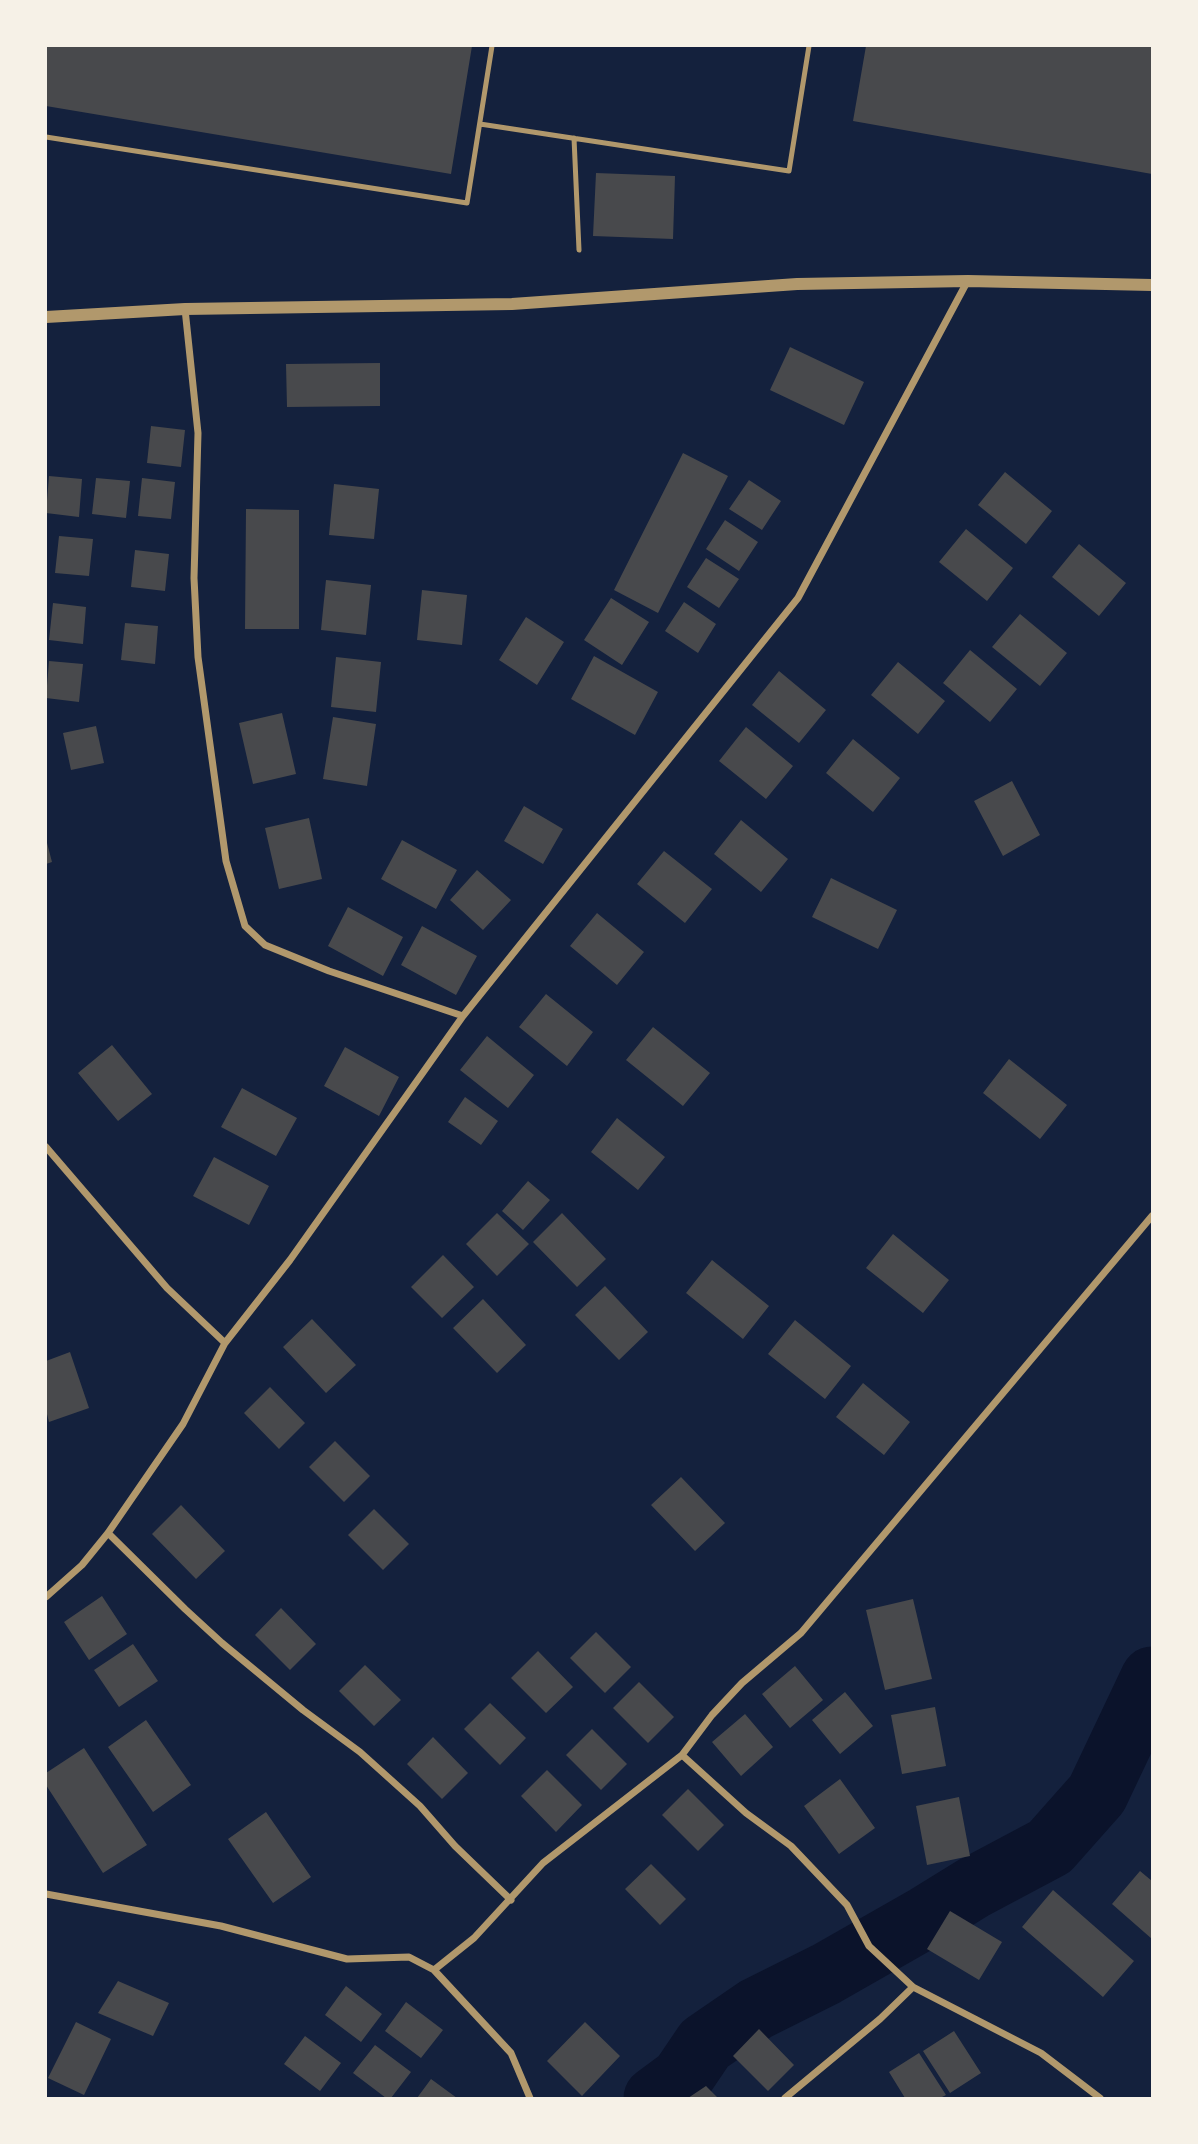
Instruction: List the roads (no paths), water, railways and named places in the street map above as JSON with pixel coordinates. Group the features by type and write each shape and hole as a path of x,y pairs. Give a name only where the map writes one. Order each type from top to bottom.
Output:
{"street":[{"path":"46,1597 82,1565 108,1533 183,1424 226,1343 290,1260 463,1016 798,598 968,281"},
{"path":"46,317 185,309 512,304 797,284 968,281 1153,285"},
{"path":"185,309 198,433 194,578 198,657 226,861 245,926 265,944 278,950 329,971 463,1016"},
{"path":"46,1147 167,1288 226,1343"},
{"path":"434,1969 474,1938 543,1863 681,1755 741,1682 801,1633 1153,1216"},
{"path":"108,1533 213,1635 303,1710 360,1752 420,1806 455,1846 511,1900"},
{"path":"681,1755 747,1813 791,1846 847,1905 869,1946 913,1987 1041,2053 1100,2098"},
{"path":"46,1894 221,1926 347,1959 409,1957 434,1969 511,2053 530,2098"},
{"path":"785,2098 880,2019 913,1987"}],"lane":[{"path":"46,137 467,203 492,46"},
{"path":"480,124 789,171 809,46"},
{"path":"574,138 579,250"}],"waterway":[{"path":"655,2098 682,2078 705,2044 756,2009 826,1974 973,1888 1050,1847 1097,1794 1152,1678"}]}
